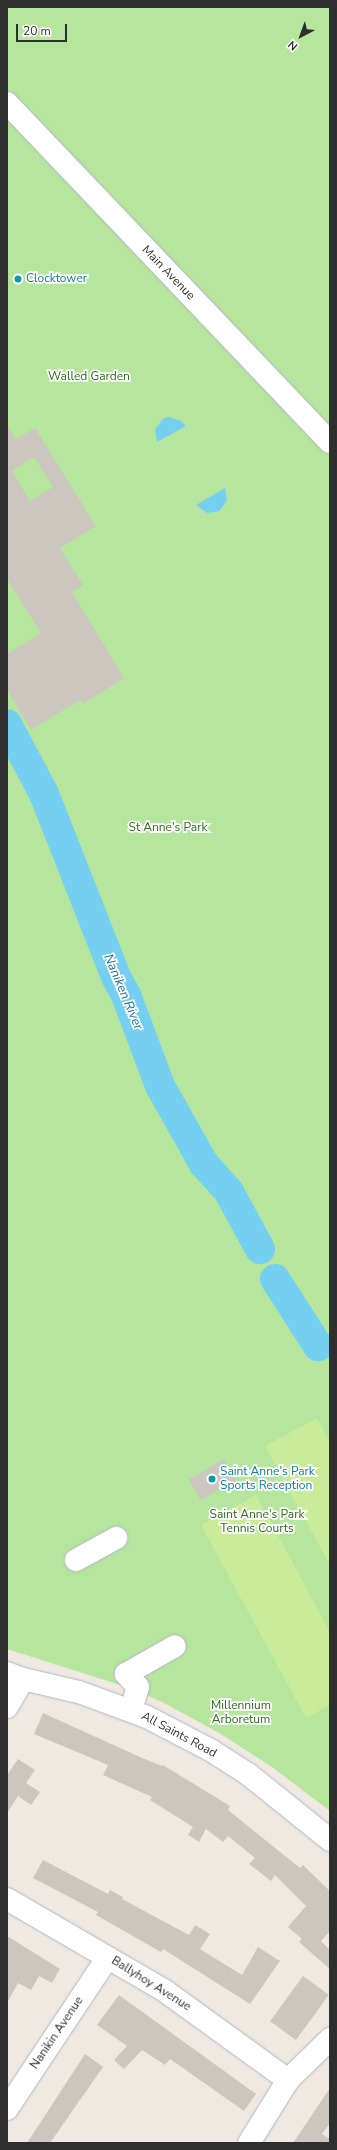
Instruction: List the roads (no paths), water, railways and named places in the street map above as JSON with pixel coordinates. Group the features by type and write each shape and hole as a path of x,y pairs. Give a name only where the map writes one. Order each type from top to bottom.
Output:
{"street":[{"name":"Main Avenue","path":"7,103 330,442"},
{"path":"76,1560 116,1538"},
{"path":"131,1710 138,1687 126,1674 175,1646"},
{"path":"7,1707 15,1676"},
{"name":"All Saints Road","path":"15,1676 79,1692 131,1710 212,1751 248,1774 330,1840"},
{"name":"Ballyhoy Avenue","path":"7,1899 165,1991 288,2080"},
{"name":"Nanikin Avenue","path":"7,2109 108,1957"},
{"path":"249,2143 288,2080 330,2039"}],"water":[{"path":"169,417 181,421 186,426 157,442 155,429 163,419"},
{"path":"225,488 227,501 219,511 207,513 196,505"}],"waterway":[{"name":"Naniken River","path":"7,724 44,794 116,977 126,995 160,1086 204,1164 229,1192 260,1249"},
{"path":"275,1279 318,1346"}],"place":[{"name":"Clocktower","path":"18,279"},
{"name":"Saint Anne's Park Sports Reception","path":"212,1479"}],"park label":[{"name":"Walled Garden","path":"89,377"},
{"name":"St Anne's Park","path":"168,828"},
{"name":"Saint Anne's Park Tennis Courts","path":"257,1522"},
{"name":"Millennium Arboretum","path":"241,1713"}]}
